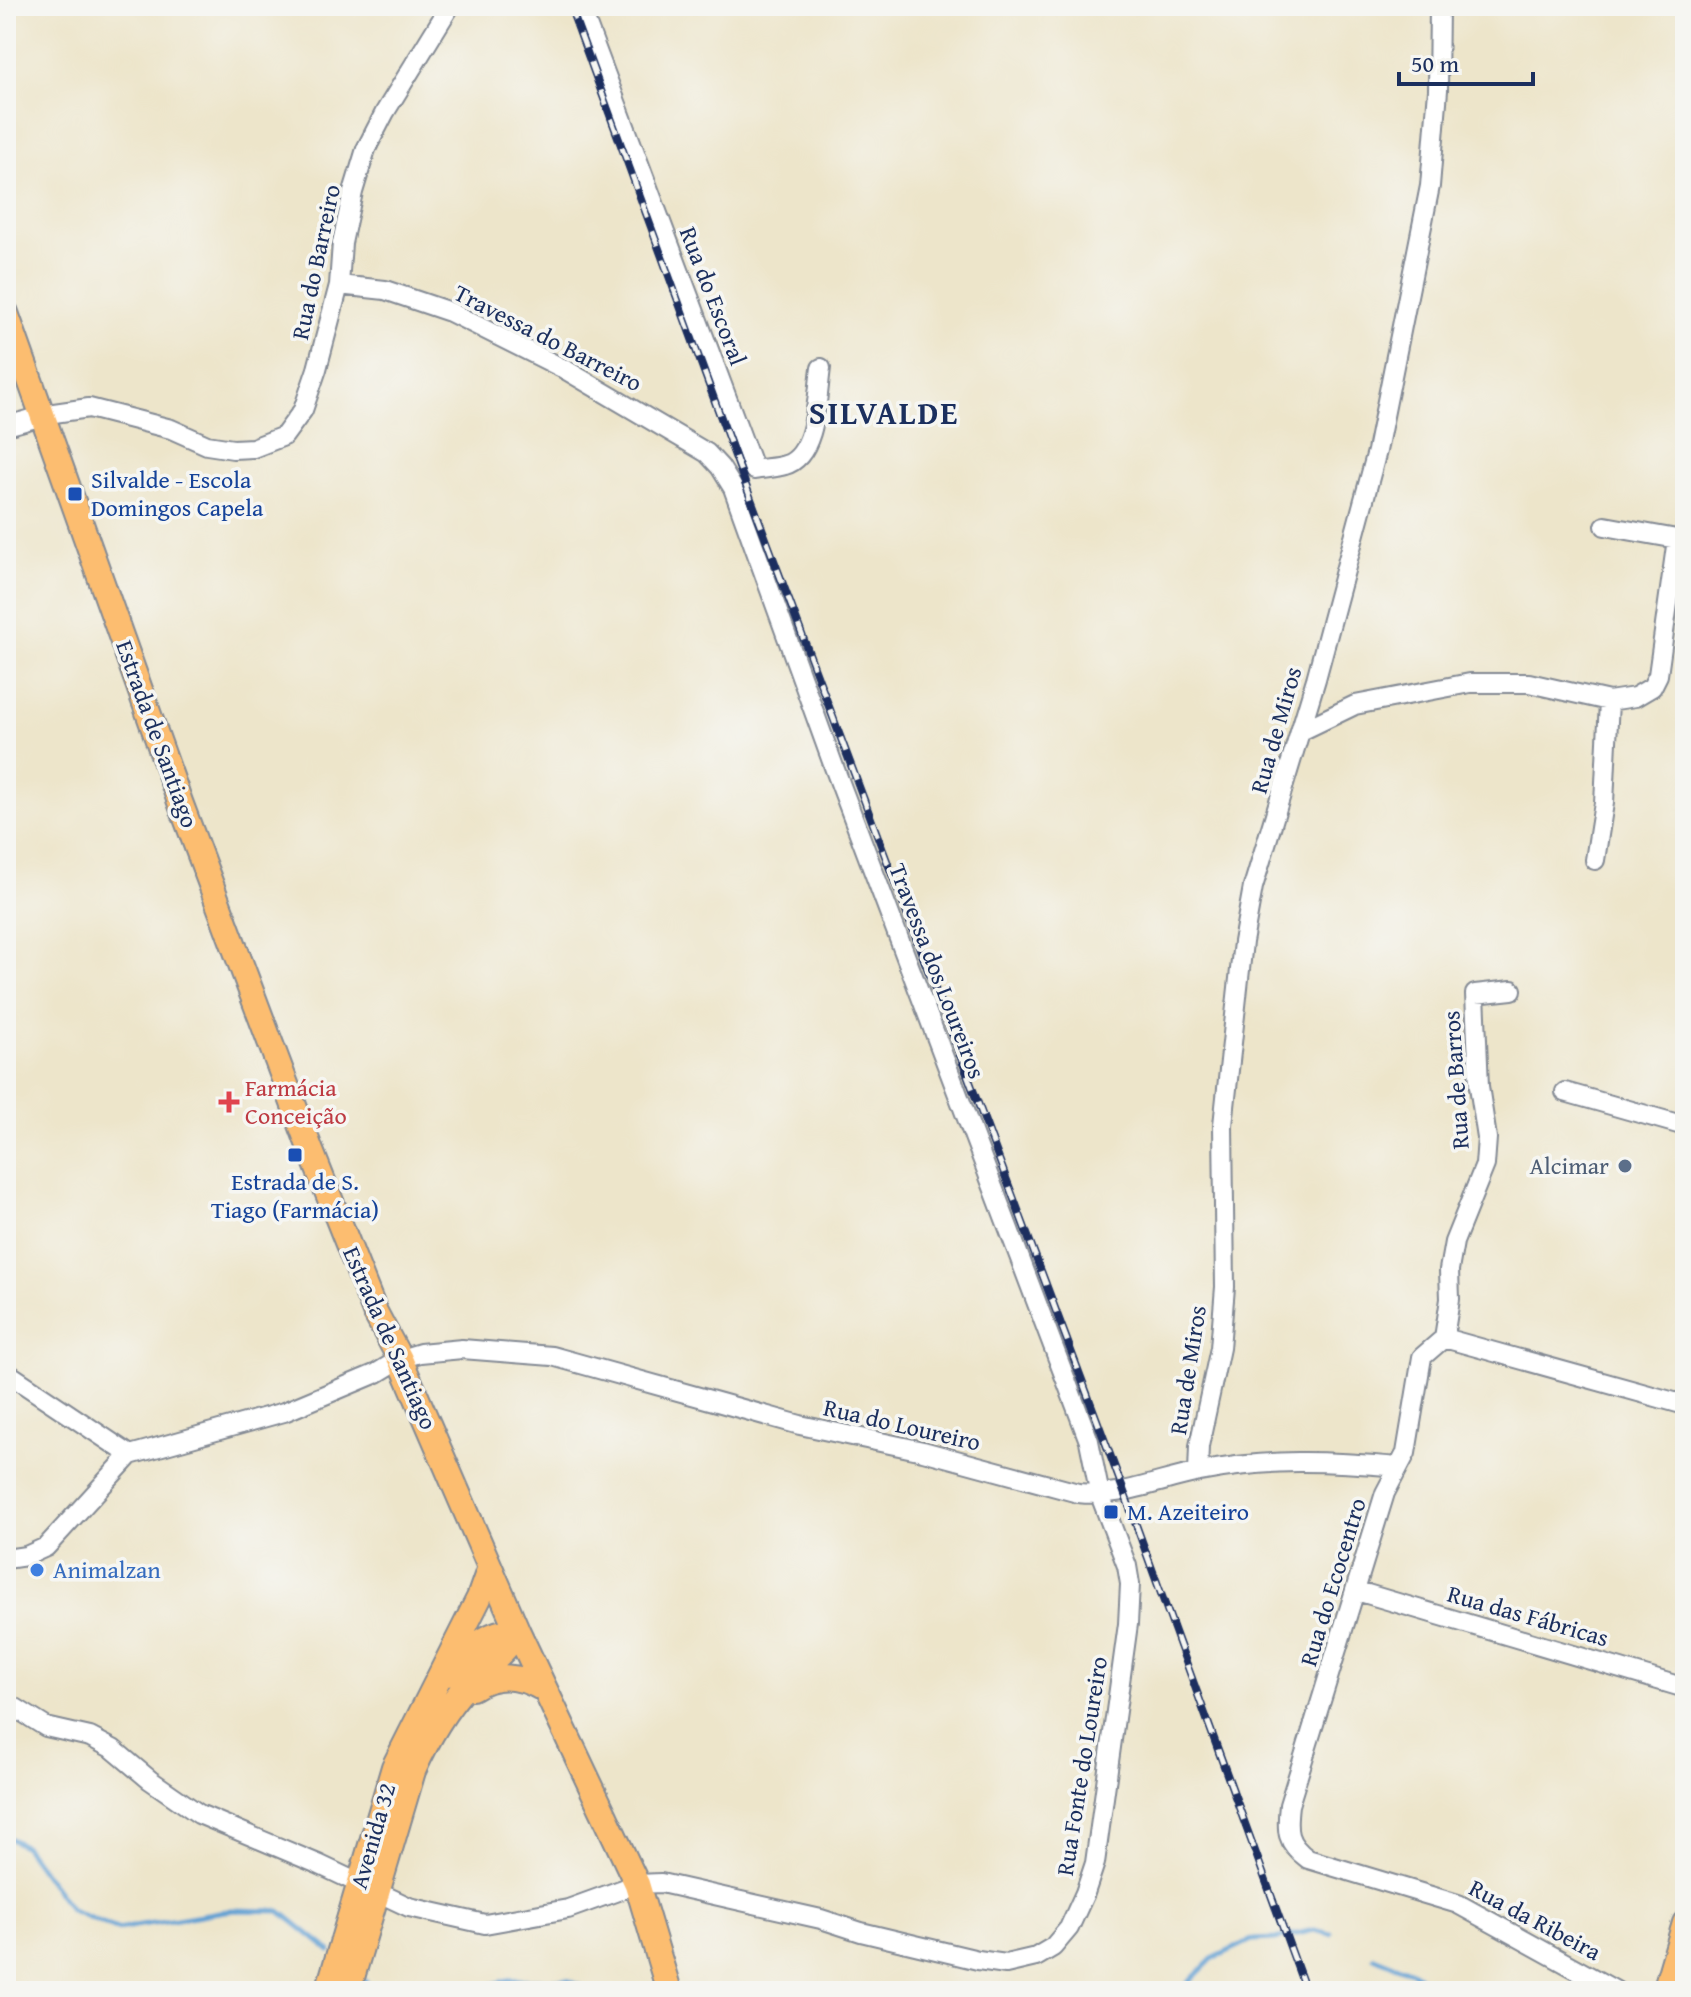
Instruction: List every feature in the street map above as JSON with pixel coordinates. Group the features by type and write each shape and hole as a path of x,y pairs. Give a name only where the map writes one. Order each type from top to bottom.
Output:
{"main road":[{"name":"Estrada de Santiago","path":"6,313 180,802 305,1137 375,1312 400,1359 518,1632 637,1884 669,1990"},
{"name":"Avenida 32","path":"348,1991 359,1920 368,1888 429,1736 490,1567"},
{"name":"Avenida 32","path":"442,1696 485,1639 503,1630 518,1632"},
{"name":"Avenida 32","path":"442,1696 510,1676 532,1682 545,1690"},
{"name":"Avenida 32","path":"328,1991 359,1920"},
{"path":"1665,1991 1685,1923"}],"street":[{"name":"Rua do Barreiro","path":"6,426 54,413 89,408 171,429 207,445 233,449 253,448 284,436 303,410 317,369 339,285 342,243 353,192 366,149 450,6"},
{"name":"Rua do Escoral","path":"580,6 754,470 788,465 801,455 810,437 821,368"},
{"name":"Rua de Miros","path":"1198,1472 1199,1446 1220,1348 1225,1287 1223,1125 1243,942 1253,887 1301,731 1377,451 1430,186 1438,90 1439,6"},
{"name":"Travessa do Barreiro","path":"339,285 385,290 415,299 502,336 686,439 707,453 720,467"},
{"name":"Travessa dos Loureiros","path":"720,467 733,488 748,525 834,767 1089,1441 1100,1495"},
{"path":"1301,731 1355,705 1470,683 1529,683 1609,701 1635,697 1652,687 1658,675 1677,539 1605,526"},
{"path":"1595,860 1604,803 1609,701"},
{"name":"Rua de Barros","path":"1444,1338 1454,1242 1485,1165 1487,1138 1479,1086 1475,994 1512,990"},
{"path":"1565,1092 1685,1126"},
{"path":"1444,1338 1685,1405"},
{"name":"Rua do Ecocentro","path":"1293,1848 1286,1826 1289,1805 1385,1493 1406,1453 1422,1357 1444,1338"},
{"name":"Rua do Loureiro","path":"130,1455 284,1412 377,1373 400,1359 420,1353 462,1349 552,1356 800,1425 923,1451 1041,1485 1100,1495 1124,1492 1198,1472 1259,1462 1327,1461 1398,1467"},
{"path":"6,1372 130,1455 46,1547 26,1556 6,1559"},
{"name":"Rua Fonte do Loureiro","path":"637,1884 661,1883 821,1919 861,1932 978,1960 1006,1964 1036,1957 1053,1947 1069,1928 1095,1863 1128,1624 1130,1584 1127,1566 1100,1495"},
{"name":"Rua das Fábricas","path":"1357,1591 1685,1688"},
{"path":"6,1702 46,1727 90,1737 113,1749 150,1780 199,1814 318,1864 409,1907 485,1924 568,1909 637,1884"},
{"name":"Rua da Ribeira","path":"1293,1848 1308,1859 1458,1904 1616,1991"}],"waterway":[{"path":"6,1836 25,1847 71,1910 117,1929 231,1910 280,1911 330,1951"},
{"path":"1180,1991 1212,1959 1252,1940 1275,1939 1314,1930 1331,1934"},
{"path":"1374,1957 1414,1973 1440,1991"},
{"path":"359,1976 376,1991"},
{"path":"470,1991 509,1980 567,1980 592,1991"}],"railway":[{"path":"570,6 739,467 1124,1492 1306,1991"}],"place":[{"name":"Silvalde - Escola Domingos Capela","path":"75,494"},
{"name":"Farmácia Conceição","path":"229,1102"},
{"name":"Estrada de S. Tiago (Farmácia)","path":"295,1155"},
{"name":"Alcimar","path":"1625,1166"},
{"name":"M. Azeiteiro","path":"1111,1512"},
{"name":"Animalzan","path":"37,1570"}],"district":[{"name":"SILVALDE","path":"884,413"}]}
